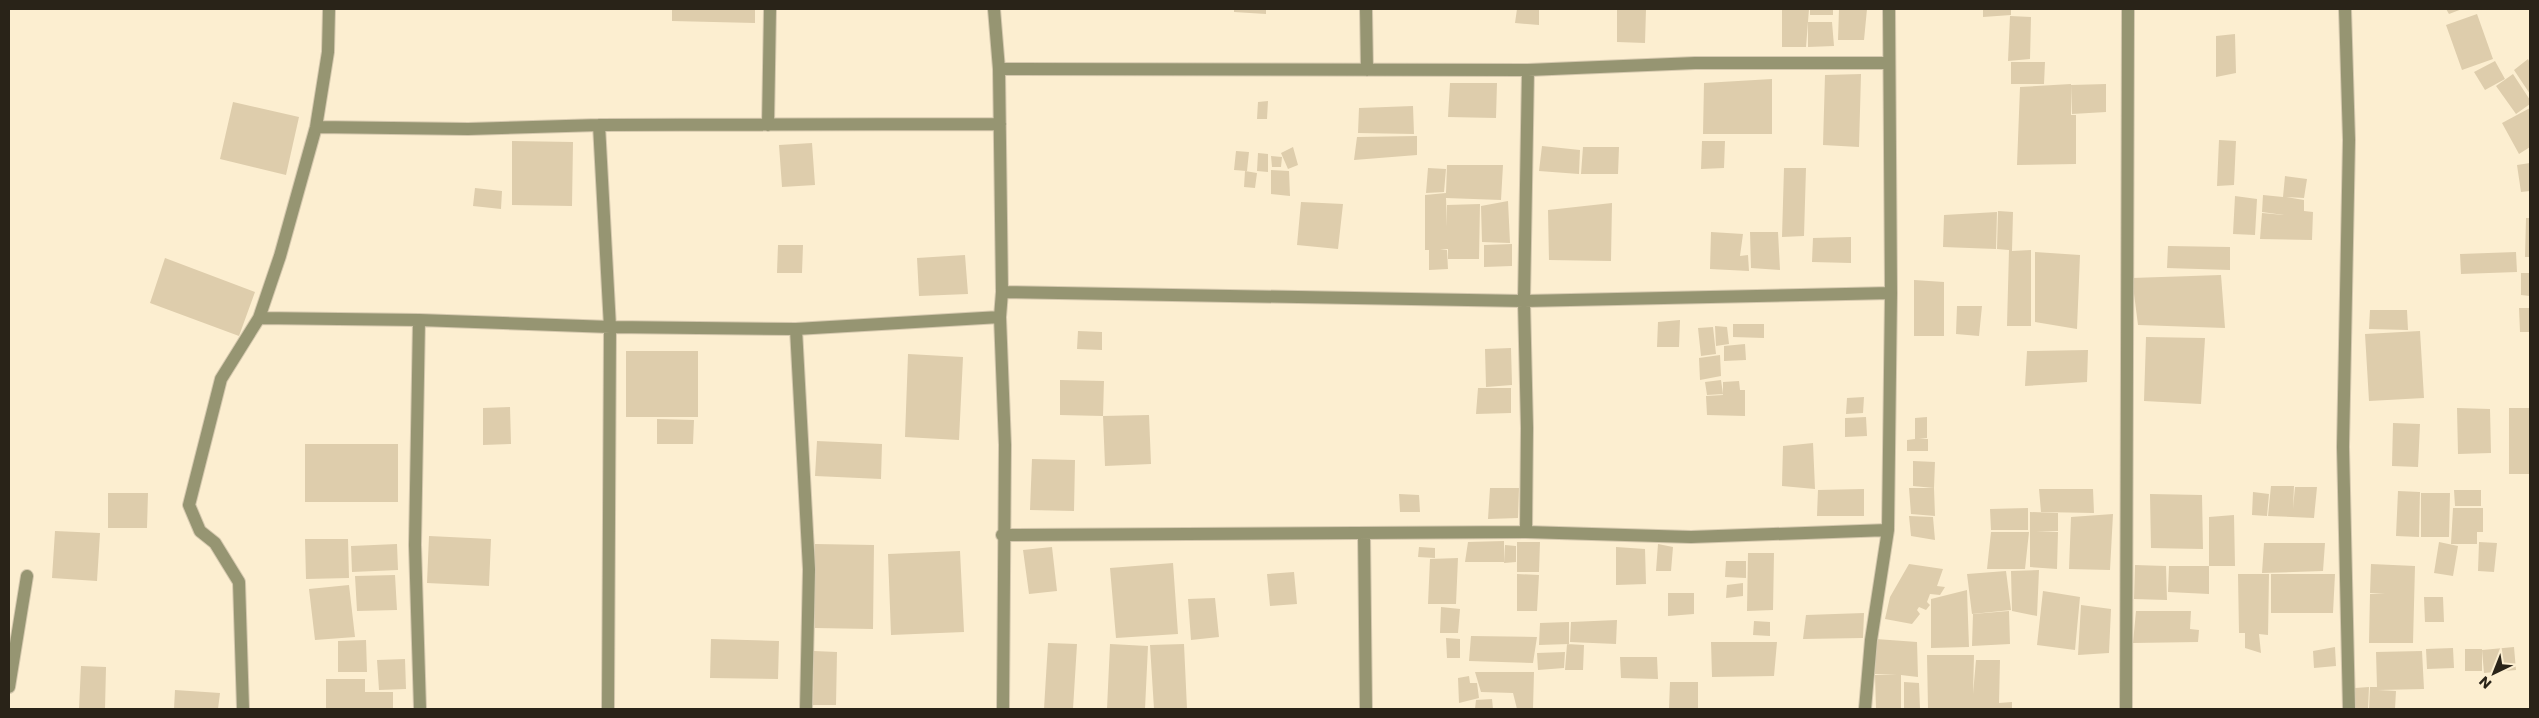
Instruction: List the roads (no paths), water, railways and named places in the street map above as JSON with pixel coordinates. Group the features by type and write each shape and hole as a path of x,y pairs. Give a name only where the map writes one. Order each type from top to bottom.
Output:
{"street":[{"path":"242,709 240,582 215,543 200,531 189,505 221,379 258,318 280,256 316,127 328,52 329,9"},
{"path":"768,125 770,9"},
{"path":"994,9 999,69 1002,292 1000,317 1005,445 1002,535 1003,709"},
{"path":"1366,9 1367,70"},
{"path":"1865,709 1871,640 1888,530 1891,293 1889,9"},
{"path":"2126,709 2128,9"},
{"path":"2345,9 2349,140 2343,447 2349,709"},
{"path":"999,69 1528,70 1695,63 1888,63"},
{"path":"1526,532 1527,428 1524,301 1528,70"},
{"path":"316,127 468,129 599,125 1000,124"},
{"path":"599,125 610,327 608,709"},
{"path":"1002,292 1524,301 1891,293"},
{"path":"258,318 419,320 610,327 796,329 1000,317"},
{"path":"419,320 414,545 420,709"},
{"path":"796,329 809,569 806,709"},
{"path":"1002,535 1526,532 1691,537 1888,530"},
{"path":"1364,533 1366,709"},
{"path":"9,688 27,576"}]}
